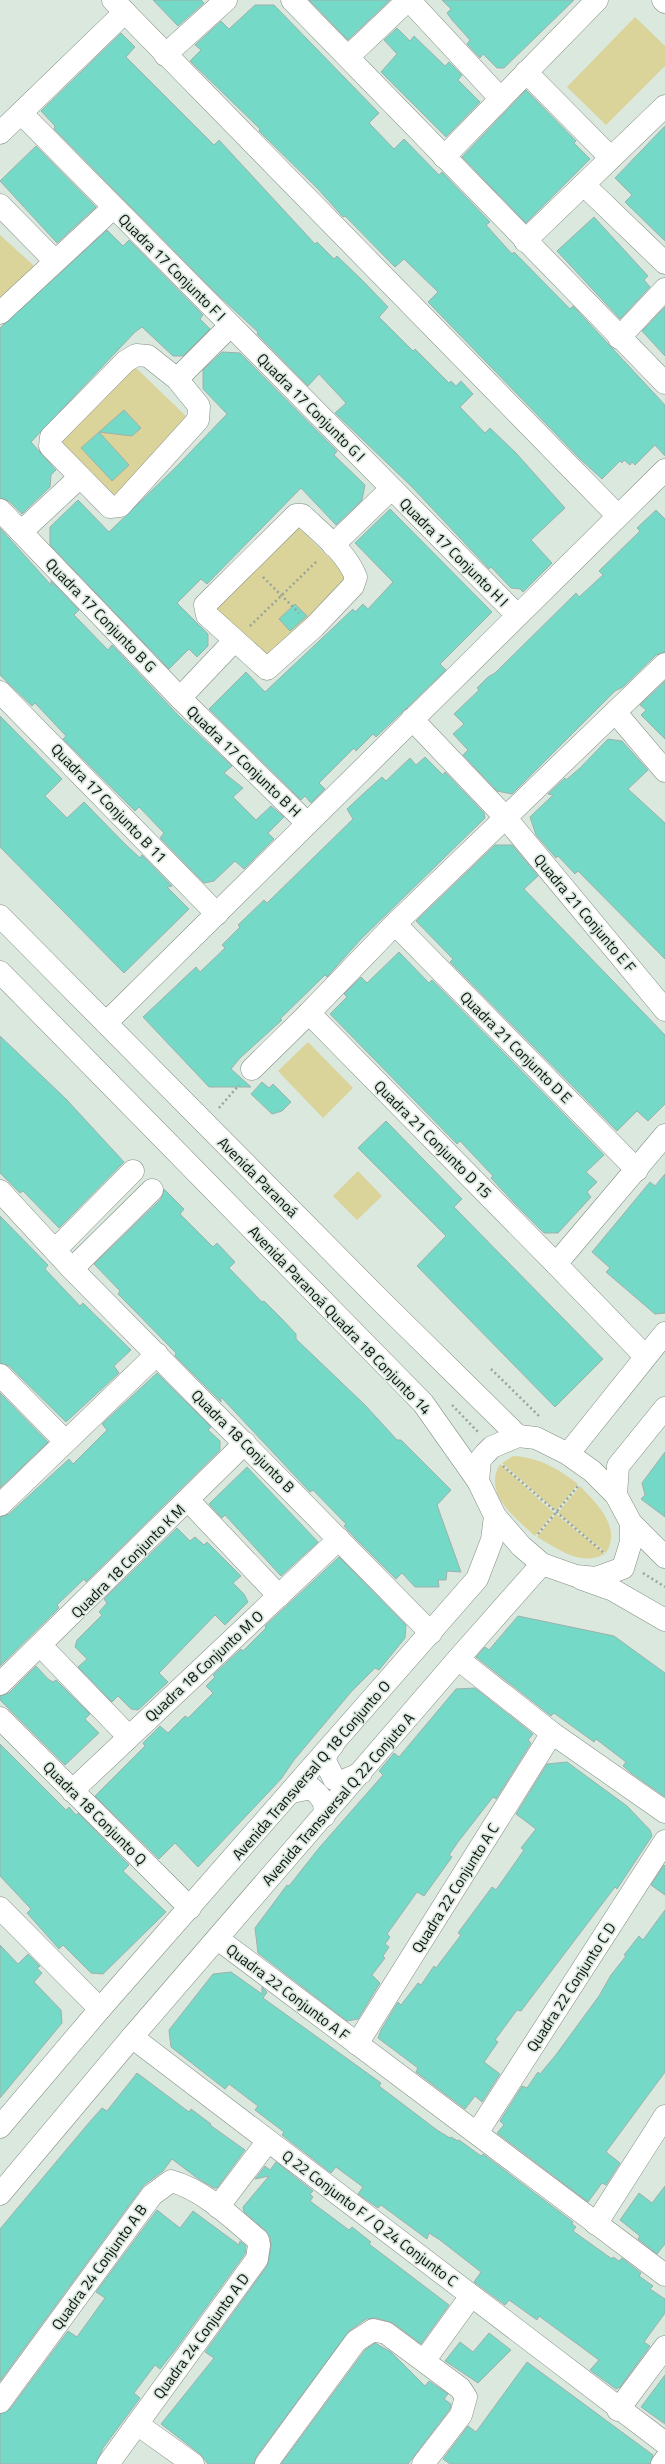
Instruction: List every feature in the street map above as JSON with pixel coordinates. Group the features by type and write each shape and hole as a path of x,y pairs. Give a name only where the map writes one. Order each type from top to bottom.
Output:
{"street":[{"path":"165,55 226,0"},
{"path":"292,0 349,56 525,242 619,338 665,382"},
{"path":"349,56 409,0 500,98"},
{"path":"444,157 597,0"},
{"path":"0,133 21,113 119,6 165,55 618,516"},
{"path":"526,72 611,158"},
{"path":"525,242 665,106"},
{"name":"Quadra 17 Conjunto F I","path":"21,113 230,326"},
{"path":"584,185 665,263"},
{"path":"0,205 56,261"},
{"path":"0,313 113,208"},
{"path":"619,338 665,289"},
{"path":"177,379 230,326"},
{"name":"Quadra 17 Conjunto G I","path":"230,326 391,488"},
{"path":"136,355 148,356 177,379 199,406 198,420 120,506 110,507 50,446 51,437 126,361 136,355"},
{"path":"106,1023 665,470"},
{"path":"21,532 80,478"},
{"path":"333,545 391,488"},
{"name":"Quadra 17 Conjunto H I","path":"391,488 517,615"},
{"name":"Quadra 17 Conjunto B G","path":"0,510 180,698"},
{"path":"296,515 302,515 351,565 356,577 353,586 314,627 267,669 234,641 207,615 205,605 247,561 296,515"},
{"path":"180,698 234,641"},
{"path":"252,1069 309,1014 395,924 505,817 616,713 665,664"},
{"name":"Quadra 17 Conjunto B 11","path":"0,692 217,914"},
{"name":"Quadra 17 Conjunto B H","path":"180,698 307,823"},
{"path":"616,713 665,772"},
{"name":"Quadra 21 Conjunto E F","path":"412,719 505,817 665,1010"},
{"name":"Avenida Paranoá","path":"0,916 422,1342 518,1436"},
{"name":"Quadra 21 Conjunto D E","path":"395,924 637,1170"},
{"name":"Avenida Paranoá Quadra 18 Conjunto 14","path":"0,972 423,1402 478,1481 495,1516 521,1546 542,1564"},
{"name":"Quadra 21 Conjunto D 15","path":"309,1014 556,1264 644,1356"},
{"path":"556,1264 637,1170 665,1135"},
{"path":"55,1250 133,1171"},
{"path":"72,1269 152,1190"},
{"name":"Quadra 18 Conjunto B","path":"0,1191 72,1269 431,1632"},
{"path":"568,1454 644,1356 665,1333"},
{"path":"0,1505 157,1354"},
{"path":"0,1375 65,1441"},
{"path":"616,1495 618,1466 665,1408"},
{"path":"478,1481 480,1460 492,1447 518,1436 536,1438 568,1454 592,1471 616,1495 631,1523 665,1557"},
{"path":"189,1500 245,1444"},
{"name":"Quadra 18 Conjunto K M","path":"0,1684 41,1646 189,1500 279,1596"},
{"name":"Avenida Transversal Q 18 Conjunto O","path":"0,2127 100,2009 292,1792 477,1579 492,1540 495,1516"},
{"path":"576,1576 596,1578 622,1568 631,1542 631,1523"},
{"name":"Quadra 18 Conjunto M O","path":"72,1791 339,1539"},
{"path":"542,1564 613,1590 665,1620"},
{"name":"Avenida Transversal Q 22 Conjuto A","path":"0,2194 132,2037 218,1940 458,1659 542,1564"},
{"path":"41,1646 129,1737"},
{"path":"458,1659 552,1733 665,1812"},
{"name":"Quadra 18 Conjunto Q","path":"0,1718 190,1908"},
{"name":"Quadra 22 Conjunto A C","path":"357,2044 552,1733"},
{"path":"333,1744 327,1752 325,1761 334,1779 343,1781 361,1773"},
{"path":"292,1792 311,1788 322,1796 326,1809 324,1816"},
{"name":"Quadra 22 Conjunto C D","path":"476,2133 665,1841"},
{"path":"0,1908 100,2009"},
{"name":"Quadra 22 Conjunto A F","path":"218,1940 596,2224 665,2274"},
{"name":"Q 22 Conjunto F / Q 24 Conjunto C","path":"132,2037 472,2296 618,2410 665,2443"},
{"path":"596,2224 665,2116"},
{"path":"218,2207 268,2141"},
{"name":"Quadra 24 Conjunto A B","path":"0,2402 152,2195 171,2181 184,2185 218,2207"},
{"name":"Quadra 24 Conjunto A D","path":"108,2464 257,2259 260,2245 258,2240 218,2207"},
{"path":"424,2361 472,2296"},
{"path":"266,2464 356,2341 373,2330 386,2333 460,2388 466,2397 461,2415 424,2464"},
{"path":"618,2410 665,2347"},
{"path":"137,2424 193,2464"},
{"path":"662,2464 665,2460"}],"path":[{"path":"234,641 333,545"},
{"path":"247,561 314,627"},
{"path":"206,1124 252,1069"},
{"path":"491,1369 542,1418"},
{"path":"521,1546 535,1538 592,1471"}],"shaded area":[{"path":"635,17 665,46 665,66 606,125 567,87"},
{"path":"0,235 33,265 33,272 0,307"},
{"path":"135,367 193,423 114,505 55,449"},
{"path":"298,527 351,579 262,670 207,619"},
{"path":"308,1042 353,1088 323,1118 278,1071"},
{"path":"358,1171 382,1196 357,1220 333,1196"},
{"path":"513,1456 540,1461 563,1473 578,1484 556,1511 502,1463"},
{"path":"500,1464 554,1513 535,1536 511,1513 498,1495 495,1485 496,1475"},
{"path":"580,1486 600,1508 609,1525 611,1534 610,1543 606,1553 558,1513"},
{"path":"556,1514 605,1554 587,1559 570,1555 537,1537"}],"building":[{"path":"153,0 201,0 204,3 178,26"},
{"path":"309,0 390,0 348,40"},
{"path":"442,0 574,0 504,68 497,68 483,54 480,58 467,44 470,40 447,13 451,9"},
{"path":"255,5 274,5 379,113 369,123 394,149 404,139 439,175 442,172 490,222 486,225 512,254 514,252 570,309 573,306 665,405 665,456 655,445 635,465 632,462 630,465 624,460 622,463 620,461 602,479 580,459 428,302 438,292 404,259 395,267 345,216 343,217 318,189 259,131 260,129 190,61 201,50 195,45 221,21 229,29"},
{"path":"397,28 410,41 414,36 445,66 449,62 462,75 458,80 480,102 446,137 381,72 397,54 384,40"},
{"path":"121,33 135,47 126,57 214,145 219,140 315,244 317,242 334,259 337,256 362,280 388,307 379,317 413,351 415,349 449,383 451,381 456,386 461,381 473,394 460,407 485,433 490,428 516,453 565,508 531,540 552,563 523,592 520,589 511,588 491,567 489,569 412,487 335,413 346,403 319,374 308,386 257,334 258,332 219,296 54,129 55,126 41,111"},
{"path":"526,90 576,141 574,143 590,159 526,223 462,157"},
{"path":"665,126 665,241 625,202 632,195 615,178"},
{"path":"36,146 96,207 57,243 0,181"},
{"path":"594,217 648,276 644,280 650,287 620,319 557,251"},
{"path":"107,230 123,246 129,240 203,315 200,319 210,329 183,356 173,356 142,327 135,332 31,442 56,470 51,475 50,487 22,514 9,501 0,498 0,328"},
{"path":"665,307 665,356 642,331"},
{"path":"222,352 240,353 337,451 334,455 365,485 362,500 336,525 301,488 207,584 201,579 177,603 208,634 208,646 197,657 189,649 169,669 50,545 50,527 78,500 109,532 178,465 227,414 203,389 203,370"},
{"path":"124,410 141,428 132,436 99,432"},
{"path":"99,432 129,465 112,481 81,448"},
{"path":"390,509 492,612 440,664 446,670 376,737 373,734 356,751 354,748 319,783 325,789 311,803 305,796 301,800 209,709 246,672 265,692 353,609 355,612 363,604 368,609 393,582 355,543"},
{"path":"656,510 665,519 665,652 656,655 623,687 615,691 512,794 497,791 463,755 468,750 453,734 464,724 454,714 479,690 477,688 488,677 495,673 576,593 579,597 603,575 599,571 640,531 637,528"},
{"path":"0,528 51,585 51,581 79,610 74,615 108,650 112,645 179,716 232,766 224,773 243,788 233,797 256,820 271,806 284,817 268,833 274,839 244,869 235,861 214,881 204,883 160,838 164,833 139,807 135,811 63,739 66,736 35,703 32,706 0,675"},
{"path":"295,604 307,616 290,631 279,619"},
{"path":"665,681 665,739 641,715 646,710 640,705"},
{"path":"0,716 62,779 45,796 67,818 84,802 140,858 142,855 172,886 167,887 189,909 124,973 0,847"},
{"path":"608,739 622,741 648,770 628,789 665,823 665,959 578,871 575,874 558,856 556,858 536,835 530,817 553,795 548,794 565,778 566,780 580,768"},
{"path":"425,757 443,775 445,772 484,813 485,818 361,939 327,977 325,975 280,1019 282,1020 240,1058 231,1069 251,1087 209,1087 143,1017 196,967 200,972 225,948 222,945 240,927 238,925 264,900 267,903 353,819 347,809 364,793 382,777 386,781 410,758 416,765"},
{"path":"495,845 512,845 538,876 524,889 665,1035 665,1104 648,1121 637,1111 617,1131 450,962 453,959 416,921"},
{"path":"399,952 429,983 432,980 604,1155 586,1172 597,1182 587,1192 591,1197 558,1233 544,1233 491,1178 493,1176 460,1141 457,1144 330,1014 347,997 344,994 361,977 367,983"},
{"path":"0,1036 66,1099 124,1162 59,1228 23,1191 20,1193 0,1173"},
{"path":"262,1082 269,1088 273,1084 291,1102 282,1111 272,1114 251,1094"},
{"path":"386,1121 462,1199 454,1207 603,1359 555,1407 417,1266 446,1236 358,1148"},
{"path":"665,1174 665,1313 655,1314 606,1272 610,1268 592,1252 650,1182 655,1186"},
{"path":"164,1189 184,1209 180,1214 213,1247 217,1243 235,1262 229,1268 262,1302 264,1301 281,1318 296,1334 296,1339 365,1405 397,1440 401,1440 451,1490 437,1505 461,1572 447,1571 446,1580 438,1580 439,1587 415,1587 402,1573 396,1579 344,1526 346,1524 313,1490 310,1492 221,1397 221,1402 175,1356 176,1353 118,1294 120,1291 94,1264 161,1199"},
{"path":"0,1216 48,1265 45,1269 80,1306 83,1303 131,1350 114,1366 119,1373 66,1422 9,1366 0,1363"},
{"path":"157,1373 211,1427 208,1430 220,1441 220,1450 86,1582 84,1579 57,1605 59,1608 0,1666 0,1517 9,1514 69,1459 73,1464 107,1430 102,1424"},
{"path":"0,1393 48,1442 0,1488"},
{"path":"665,1452 665,1517 641,1499 645,1495 642,1483"},
{"path":"247,1467 318,1542 281,1576 225,1515 222,1518 209,1504"},
{"path":"177,1528 190,1541 195,1537 204,1545 207,1542 241,1576 233,1583 244,1594 248,1602 225,1625 215,1615 159,1673 168,1682 138,1710 131,1709 118,1696 112,1702 78,1667 87,1659 75,1647 77,1640 102,1615 99,1612 107,1603 104,1599"},
{"path":"339,1557 406,1625 405,1638 379,1670 375,1668 351,1692 294,1760 281,1779 198,1867 175,1843 159,1859 95,1796 145,1746 143,1743 160,1726 168,1733 185,1716 188,1718 213,1693 206,1686 215,1677 213,1675 241,1649 243,1651 266,1628 265,1626"},
{"path":"518,1616 614,1636 665,1673 665,1797 631,1773 623,1766 626,1762 596,1739 594,1742 554,1713 551,1716 476,1657 485,1647 489,1650"},
{"path":"36,1666 48,1679 53,1682 56,1680 90,1714 85,1719 99,1733 65,1765 0,1700 0,1696 9,1693"},
{"path":"475,1688 533,1734 528,1740 531,1743 496,1799 493,1797 458,1842 449,1855 452,1857 424,1896 417,1892 387,1934 390,1937 385,1944 389,1947 383,1956 385,1958 372,1975 380,1983 358,2019 347,2021 258,1953 255,1928 287,1885 289,1886 319,1848 383,1775 379,1771 394,1753 399,1757 456,1689"},
{"path":"0,1744 66,1810 69,1807 76,1815 78,1813 129,1865 123,1871 166,1912 103,1974 91,1973 63,1945 59,1949 27,1913 31,1909 0,1876"},
{"path":"567,1762 627,1806 650,1830 652,1836 617,1889 615,1887 521,2011 517,2010 495,2040 498,2042 484,2062 500,2074 482,2102 475,2096 465,2109 416,2072 418,2068 378,2038 381,2030 398,2002 401,2005 418,1983 421,1985 434,1966 436,1968 461,1935 458,1933 492,1887 496,1890 524,1850 521,1848 536,1829 516,1814 547,1764"},
{"path":"664,1865 665,1866 665,1895 651,1885"},
{"path":"665,1910 665,2072 606,2152 620,2163 606,2185 602,2183 588,2202 497,2133 504,2125 500,2121 522,2086 527,2088 538,2072 540,2074 555,2056 599,1996 611,1975 626,1956 624,1955 639,1936 643,1940"},
{"path":"0,1945 18,1964 28,1954 40,1966 37,1968 42,1973 34,1982 61,2010 62,2023 0,2098"},
{"path":"231,1972 262,1994 262,1987 267,1992 263,1998 381,2083 379,2086 437,2130 450,2138 459,2140 481,2156 483,2154 573,2222 572,2224 576,2227 573,2231 612,2259 613,2257 619,2261 622,2258 641,2273 639,2276 653,2286 650,2289 665,2299 665,2313 644,2342 650,2346 620,2387 616,2389 590,2370 599,2360 539,2316 537,2320 509,2300 505,2305 474,2282 481,2272 440,2240 429,2233 427,2239 381,2205 378,2208 358,2194 363,2187 336,2167 331,2173 282,2135 284,2132 255,2110 258,2106 229,2084 225,2089 171,2047 169,2030 213,1974"},
{"path":"137,2073 189,2112 191,2109 211,2124 210,2125 245,2150 217,2188 214,2188 197,2178 172,2159 163,2171 144,2185 0,2381 0,2229 87,2125 102,2108 107,2111"},
{"path":"276,2162 313,2191 310,2194 313,2197 310,2201 349,2230 352,2227 371,2242 369,2244 449,2305 421,2344 393,2323 376,2318 366,2319 349,2331 256,2457 254,2464 208,2464 200,2454 161,2424 214,2358 205,2352 267,2266 271,2247 270,2237 266,2231 244,2212 243,2207 269,2176 255,2179 265,2166 270,2170"},
{"path":"665,2186 665,2244 657,2254 638,2239 640,2236 620,2220 639,2193 652,2203"},
{"path":"157,2210 180,2228 193,2211 239,2245 240,2241 246,2246 245,2254 160,2369 155,2365 134,2393 140,2398 103,2448 96,2464 0,2464 0,2414 10,2409 68,2331 77,2337 105,2298 96,2292"},
{"path":"489,2333 511,2350 478,2383 445,2361 460,2342 473,2352"},
{"path":"375,2343 391,2352 425,2386 429,2381 448,2394 444,2399 451,2404 450,2409 408,2464 281,2464 365,2350"},
{"path":"527,2362 653,2455 650,2464 450,2464 443,2459 468,2426 476,2432"},
{"path":"665,2375 665,2424 641,2407"}]}
